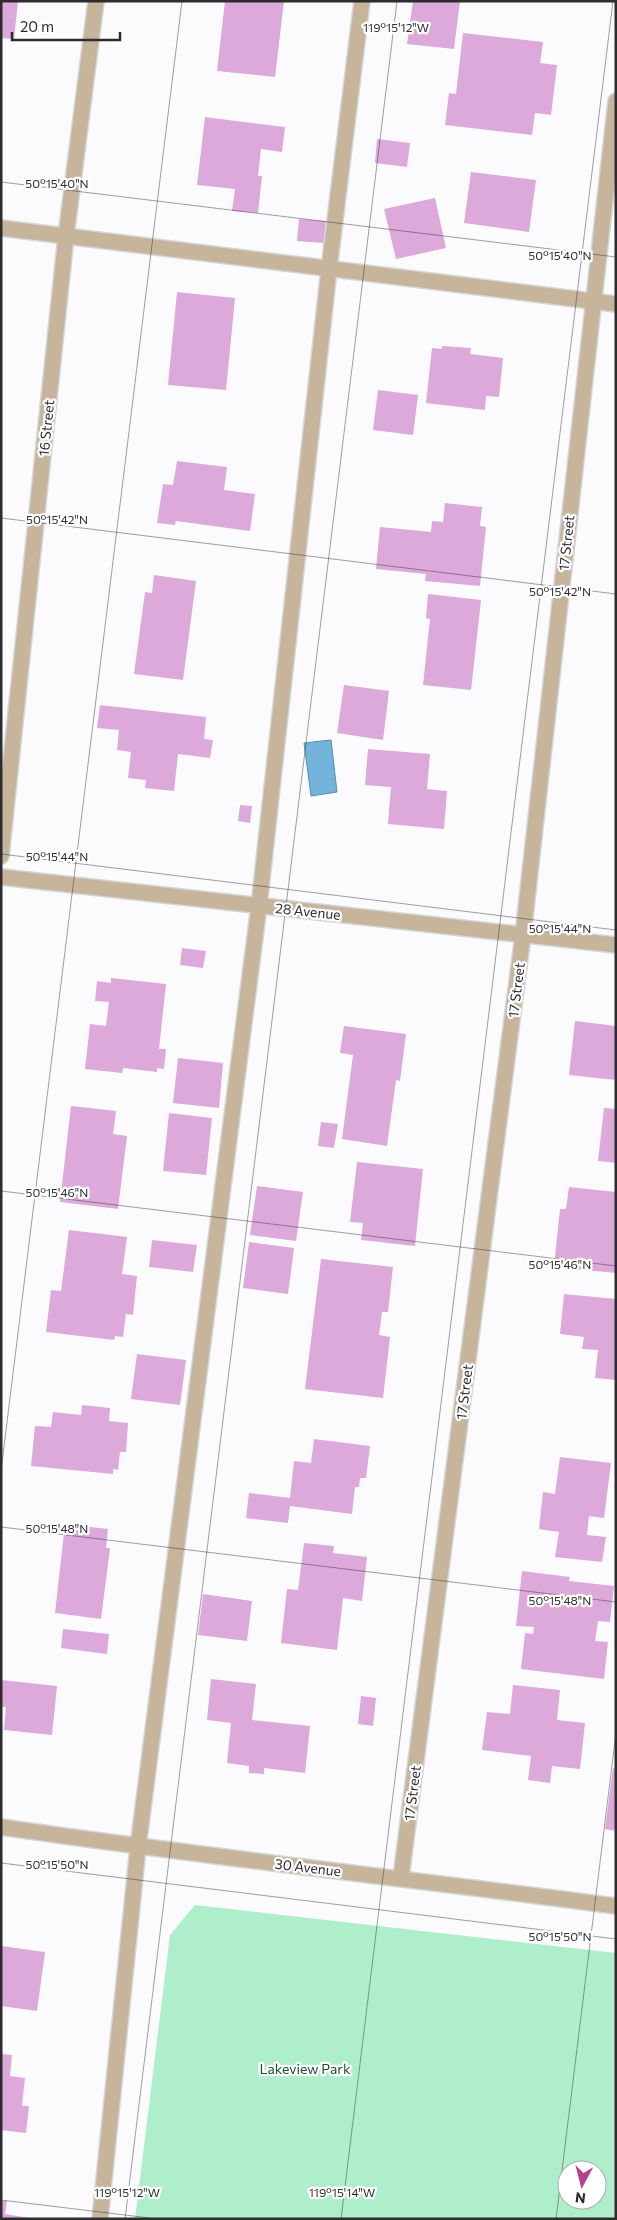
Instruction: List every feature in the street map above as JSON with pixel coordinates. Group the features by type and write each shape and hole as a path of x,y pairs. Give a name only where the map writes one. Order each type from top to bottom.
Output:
{"street":[{"name":"16 Street","path":"1,856 66,236 96,1"},
{"path":"100,2219 138,1847 259,906 329,269 362,1"},
{"name":"17 Street","path":"401,1877 523,935 592,301 616,101"},
{"path":"1,228 616,304"},
{"name":"28 Avenue","path":"1,877 616,945"},
{"name":"30 Avenue","path":"1,1827 138,1847 401,1877 616,1906"}],"green space":[{"name":"Lakeview Park","path":"195,1905 616,1953 616,2219 135,2219 170,1935"}],"water":[{"path":"331,740 337,792 311,796 304,743"}],"building":[{"path":"1,1 18,1 14,39 1,38"},
{"path":"225,1 284,1 275,77 217,71"},
{"path":"413,1 460,1 454,49 407,44"},
{"path":"463,33 543,42 540,63 557,65 551,115 535,113 532,135 445,125 449,93 456,94"},
{"path":"205,117 285,127 282,152 261,149 258,176 262,176 258,213 232,211 235,189 197,185"},
{"path":"377,139 410,143 407,167 375,163"},
{"path":"471,172 536,180 529,232 464,223"},
{"path":"435,198 446,248 396,259 384,209"},
{"path":"299,219 326,221 324,243 297,241"},
{"path":"177,292 235,298 226,390 168,385"},
{"path":"442,346 471,348 470,354 503,358 499,397 486,396 485,410 426,403 432,348 442,349"},
{"path":"378,390 418,395 413,435 373,430"},
{"path":"177,461 227,467 224,490 255,494 250,531 176,521 175,525 157,523 163,484 173,485"},
{"path":"445,503 482,507 480,526 486,527 480,586 425,581 426,574 376,569 380,527 431,532 432,521 443,522"},
{"path":"154,575 196,581 183,680 134,674 145,592 152,593"},
{"path":"428,594 481,600 471,690 423,685 430,619 426,618"},
{"path":"344,685 389,691 383,740 337,733"},
{"path":"100,705 206,717 204,739 213,740 210,758 178,754 174,791 145,788 146,780 128,778 131,752 117,750 119,730 97,728"},
{"path":"368,749 430,754 427,789 447,791 444,829 388,824 391,787 365,785"},
{"path":"240,805 252,806 250,823 238,821"},
{"path":"182,948 206,951 203,968 180,965"},
{"path":"111,978 166,984 159,1049 166,1049 164,1069 157,1068 157,1072 123,1068 122,1073 85,1069 90,1024 106,1026 109,1002 95,1001 97,981 111,983"},
{"path":"575,1021 616,1026 616,1080 569,1075"},
{"path":"344,1026 406,1034 400,1081 396,1080 387,1146 342,1139 353,1055 340,1053"},
{"path":"178,1058 223,1063 219,1108 173,1103"},
{"path":"71,1106 116,1111 113,1134 127,1136 118,1209 60,1202"},
{"path":"604,1108 616,1109 616,1163 598,1161"},
{"path":"169,1113 212,1118 206,1175 163,1171"},
{"path":"321,1122 338,1124 334,1148 318,1146"},
{"path":"357,1162 423,1169 415,1246 361,1240 363,1223 350,1222"},
{"path":"257,1186 303,1192 296,1241 250,1235"},
{"path":"569,1187 616,1192 616,1273 554,1267 560,1209 566,1209"},
{"path":"69,1230 127,1237 122,1274 137,1276 133,1315 126,1314 123,1337 115,1336 114,1340 46,1332 51,1290 61,1291"},
{"path":"152,1240 197,1245 193,1272 149,1267"},
{"path":"249,1242 294,1248 288,1294 243,1288"},
{"path":"321,1259 393,1267 388,1312 382,1312 379,1335 390,1337 383,1398 305,1389"},
{"path":"564,1294 616,1299 616,1380 595,1378 598,1350 582,1349 584,1337 560,1334"},
{"path":"137,1354 186,1360 180,1405 131,1399"},
{"path":"82,1405 110,1408 109,1421 128,1423 126,1452 120,1452 118,1470 113,1469 113,1474 31,1466 35,1426 51,1427 53,1412 81,1415"},
{"path":"314,1439 370,1446 366,1478 360,1478 359,1487 355,1487 352,1514 290,1506 288,1523 246,1518 249,1493 290,1498 294,1461 311,1463"},
{"path":"560,1457 611,1463 604,1518 589,1516 587,1535 606,1537 602,1562 555,1557 559,1532 539,1529 543,1492 555,1494"},
{"path":"65,1524 108,1529 106,1548 110,1548 101,1619 55,1613"},
{"path":"304,1543 334,1546 333,1553 367,1557 362,1601 343,1598 337,1650 281,1643 287,1589 298,1590"},
{"path":"522,1571 570,1577 569,1581 614,1586 610,1622 598,1621 595,1641 608,1642 604,1679 521,1669 525,1633 533,1634 534,1627 516,1626"},
{"path":"203,1594 252,1601 247,1641 198,1635"},
{"path":"63,1629 109,1634 107,1654 61,1648"},
{"path":"211,1679 256,1684 252,1720 310,1726 305,1773 264,1768 264,1774 249,1773 249,1766 227,1763 231,1723 207,1720"},
{"path":"1,1680 57,1686 52,1735 4,1730 6,1707 1,1707"},
{"path":"513,1685 560,1690 557,1720 585,1723 580,1769 552,1766 550,1783 528,1780 531,1756 482,1750 487,1712 510,1714"},
{"path":"361,1696 376,1698 373,1726 358,1724"},
{"path":"613,1768 616,1769 616,1831 605,1829"},
{"path":"1,1946 45,1952 37,2011 1,2006"},
{"path":"1,2054 12,2055 10,2076 25,2078 22,2106 29,2106 26,2133 1,2130"},
{"path":"1,2200 7,2201 5,2214 36,2219 1,2219"}]}
